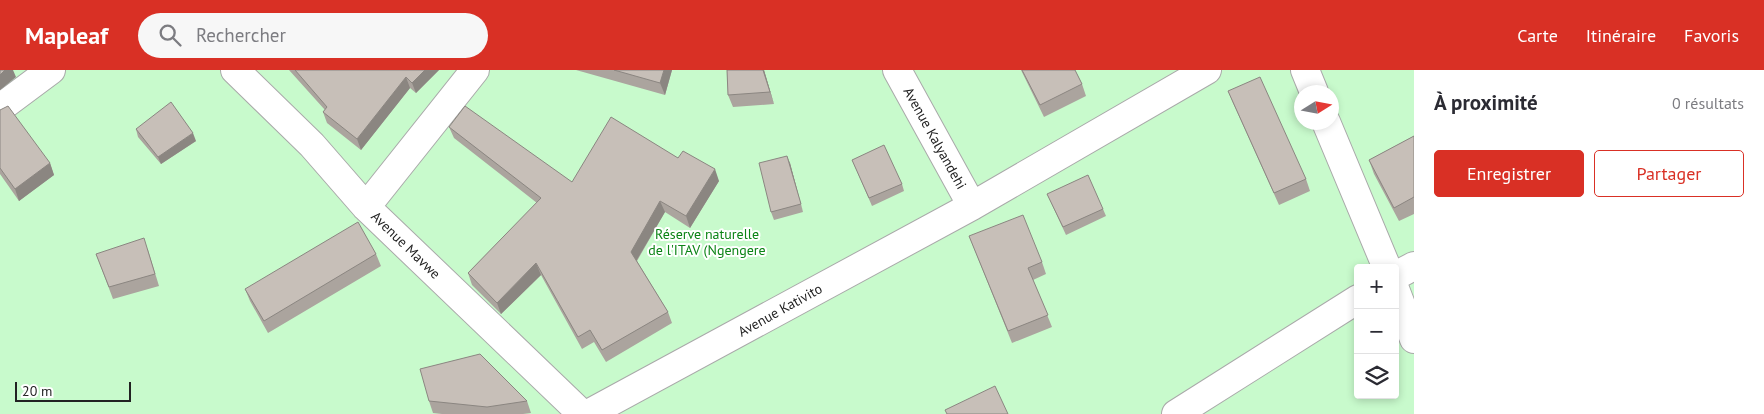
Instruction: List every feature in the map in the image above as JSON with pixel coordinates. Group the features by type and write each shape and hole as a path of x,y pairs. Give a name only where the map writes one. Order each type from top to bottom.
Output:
{"street":[{"path":"0,108 51,70"},
{"name":"Avenue Mavwe","path":"235,70 312,145 366,207 582,414"},
{"path":"366,207 475,70"},
{"name":"Avenue Kalyandehi","path":"897,70 972,206"},
{"name":"Avenue Kativito","path":"588,414 972,206 1207,70"},
{"path":"1305,70 1311,85"},
{"path":"1329,130 1385,264"},
{"path":"1399,274 1414,266"},
{"path":"1399,299 1414,338"},
{"path":"1176,414 1354,302"}],"green space":[{"name":"Réserve naturelle de l'ITAV (Ngengere","path":"0,70 1414,70 1414,414 0,414"}],"building":[{"path":"295,70 425,70 412,83 406,77 357,139 323,112 327,107"},
{"path":"614,70 664,70 660,83"},
{"path":"727,70 763,70 770,92 728,95"},
{"path":"1022,70 1075,70 1082,84 1040,105"},
{"path":"1260,77 1306,179 1274,193 1228,91"},
{"path":"171,102 193,133 158,157 136,129"},
{"path":"8,106 50,163 15,189 0,168 0,110"},
{"path":"465,106 572,182 611,117 678,158 683,151 715,169 686,216 660,201 631,252 668,312 602,350 590,330 578,337 536,263 497,303 468,273 541,198 449,127"},
{"path":"1414,136 1414,197 1394,208 1369,160"},
{"path":"884,145 902,184 869,198 852,160"},
{"path":"787,156 801,204 771,212 759,163"},
{"path":"1088,175 1103,209 1063,227 1047,194"},
{"path":"1023,215 1042,262 1028,268 1048,315 1008,331 969,236"},
{"path":"358,222 376,254 264,321 245,289"},
{"path":"144,238 155,274 109,287 96,254"},
{"path":"480,354 527,401 487,407 429,401 420,369"},
{"path":"995,386 1008,414 947,414 945,410"}]}
